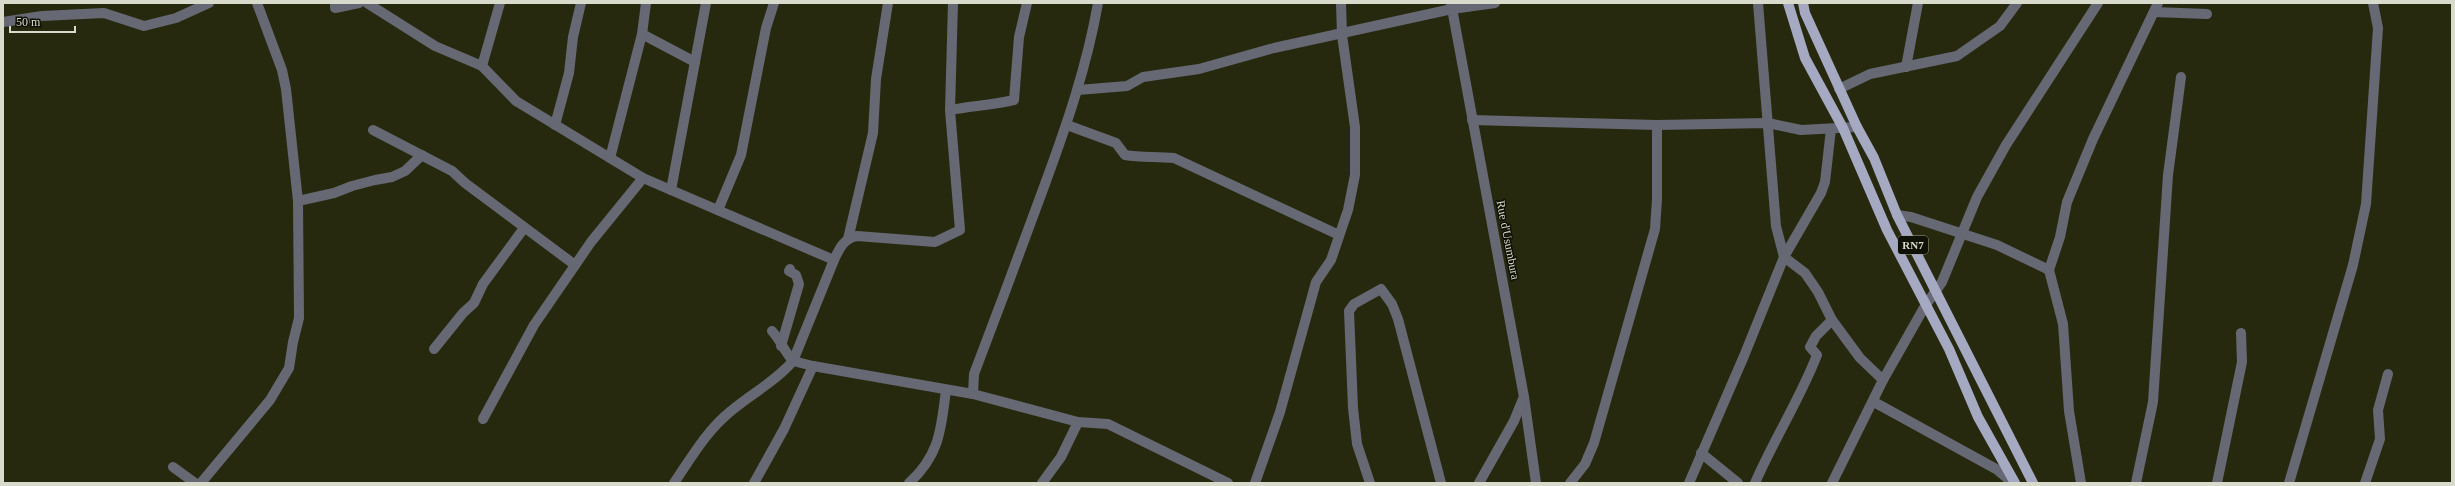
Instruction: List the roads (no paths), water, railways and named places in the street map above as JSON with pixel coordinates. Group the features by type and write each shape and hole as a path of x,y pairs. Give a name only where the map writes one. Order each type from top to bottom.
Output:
{"main road":[{"name":"RN7","path":"1788,3 1791,17 1805,58 1843,128 1887,230 1949,350 1978,417 2014,483"},
{"name":"RN7","path":"1804,8 1857,126 1874,158 1897,215 1937,290 2033,483"},
{"path":"1791,17 1804,8"}],"street":[{"path":"3,22 42,16 104,13 144,26 176,18 209,3"},
{"path":"200,483 270,400 289,368 299,318 298,201 286,89 282,70 257,3"},
{"path":"335,3 336,8 359,3"},
{"path":"367,3 435,46 482,66 516,101 643,178 834,260"},
{"path":"482,66 500,3"},
{"path":"555,124 569,72 572,37 580,3"},
{"path":"610,158 642,34 646,3"},
{"path":"671,190 706,3"},
{"path":"718,210 741,155 766,28 774,3"},
{"path":"848,239 873,133 876,79 888,3"},
{"path":"674,483 712,428 731,411 785,371 793,361 834,260 840,247 848,239 857,236 935,242 960,230 950,110 953,3"},
{"path":"950,110 973,106 981,107 1014,100 1019,37 1027,3"},
{"path":"972,394 974,374 1067,125 1091,44 1098,3"},
{"path":"1255,483 1280,412 1316,282 1331,260 1348,210 1355,175 1355,127 1342,35 1341,3"},
{"path":"1078,90 1127,86 1143,77 1199,70 1274,48 1342,35 1451,6 1495,3"},
{"path":"1758,3 1776,226 1784,257 1805,273 1818,292 1832,320 1860,358 1883,380"},
{"path":"1906,67 1918,3"},
{"path":"1840,89 1870,74 1957,56 2000,26 2017,3"},
{"path":"1832,483 1874,402 1883,380 1925,306 1937,290 1951,263 1977,197 2006,145 2098,3"},
{"path":"2289,483 2352,265 2366,204 2378,28 2374,3"},
{"name":"Rue d'Usumbura","path":"1451,6 1524,397 1536,483"},
{"path":"2081,483 2069,411 2063,324 2049,270 2060,237 2067,202 2093,139 2156,8 2207,14"},
{"path":"642,34 695,62"},
{"path":"2136,483 2153,402 2168,175 2181,77"},
{"path":"1472,120 1657,124 1768,123 1800,130 1857,126"},
{"path":"1570,483 1585,464 1594,443 1655,228 1657,199 1657,124"},
{"path":"1067,125 1116,143 1125,155 1143,158 1153,156 1174,158 1339,235"},
{"path":"1689,483 1744,356 1784,257 1821,193 1825,182 1831,129"},
{"path":"373,130 452,171 465,183 575,265"},
{"path":"298,201 334,193 367,182 392,177 405,171 422,155"},
{"path":"483,419 534,325 575,265 643,178"},
{"path":"1897,215 1910,217 1997,245 2049,270"},
{"path":"434,349 463,313 474,303 483,284 524,228"},
{"path":"781,346 799,284 796,275 789,271 790,269"},
{"path":"1370,483 1356,444 1349,311 1354,304 1381,289 1392,304 1398,319 1441,483"},
{"path":"1755,483 1766,457 1807,381 1817,355 1810,347 1816,336 1832,320"},
{"path":"772,331 781,346 793,361 813,366 972,394 1078,422 1108,424 1228,483"},
{"path":"2217,483 2242,362 2241,333"},
{"path":"754,483 784,429 813,366"},
{"path":"2365,483 2380,439 2378,410 2388,374"},
{"path":"909,483 920,474 937,448 946,390"},
{"path":"1479,483 1514,421 1524,397"},
{"path":"1874,402 1996,469 2014,483"},
{"path":"1042,483 1061,457 1078,422"},
{"path":"1702,453 1738,483"},
{"path":"173,467 195,483"}]}
